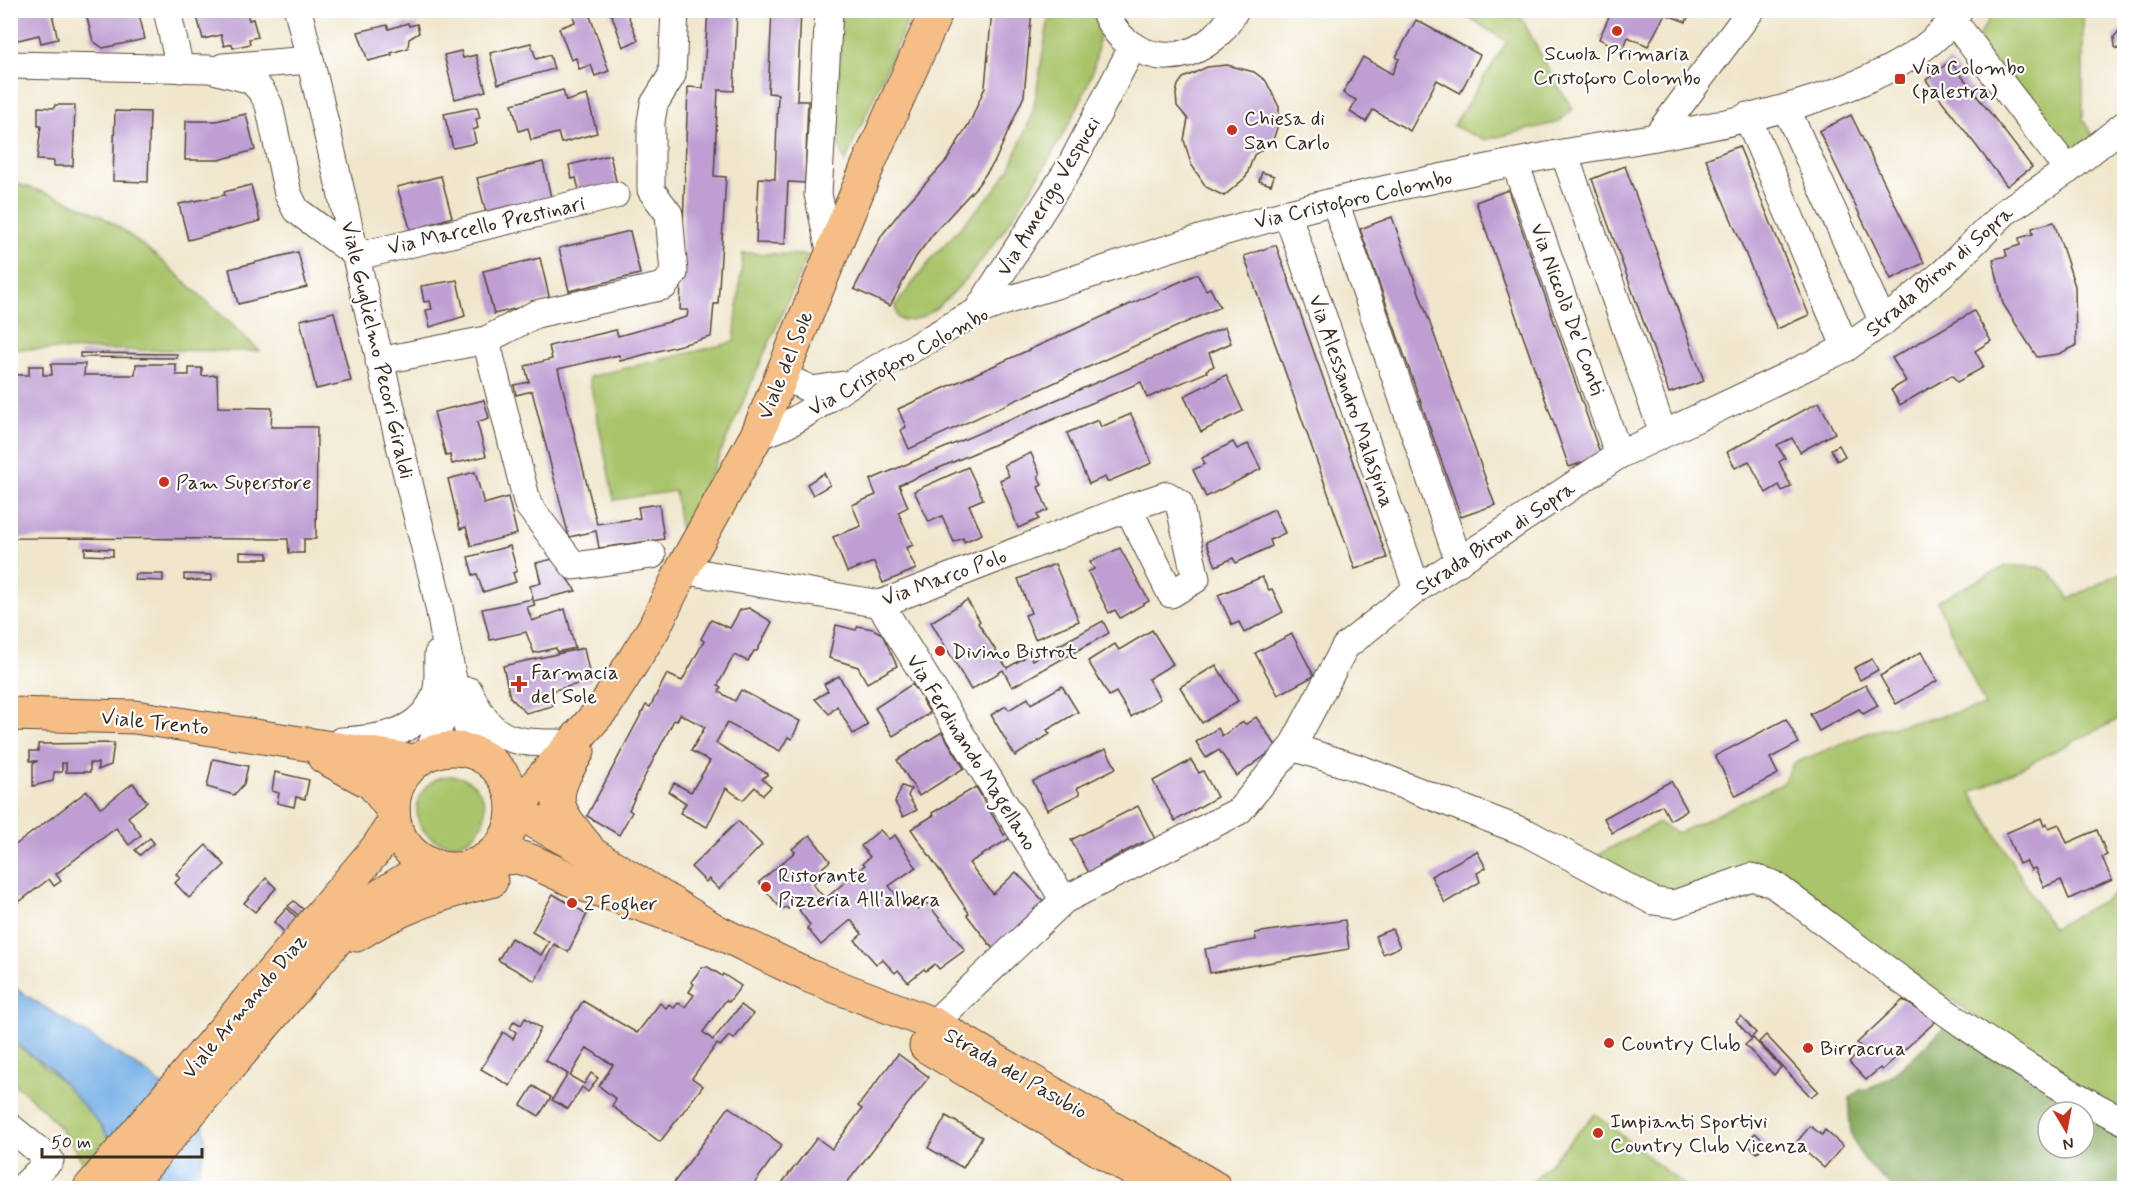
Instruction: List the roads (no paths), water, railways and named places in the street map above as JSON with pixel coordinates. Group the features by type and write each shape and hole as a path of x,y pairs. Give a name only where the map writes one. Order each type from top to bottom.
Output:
{"main road":[{"name":"Viale del Sole","path":"514,810 605,706 654,628 682,570 757,435 780,375 937,10"},
{"name":"Viale del Sole","path":"489,761 558,743 605,706"},
{"path":"594,855 567,825 559,806 558,795 571,763 605,706"},
{"name":"Viale Trento","path":"10,714 135,717 210,727 298,745 421,757"},
{"name":"Viale Trento","path":"298,745 372,783 393,816"},
{"path":"440,868 427,863 410,851 398,834 393,816 399,783 421,757 454,748 489,761 507,780 514,810 511,828 502,844 489,857 473,866"},
{"name":"Strada del Pasubio","path":"514,810 594,855 716,931 809,976 933,1024 1215,1188"},
{"name":"Viale Armando Diaz","path":"184,1098 378,847 393,816"},
{"name":"Strada del Pasubio","path":"440,868 473,866 518,857 579,883 716,931"},
{"name":"Viale Armando Diaz","path":"105,1185 184,1098 305,975 366,905 413,875 440,868"},
{"path":"305,975 338,947 375,923 413,904 454,890 496,880 540,876 579,883"},
{"name":"Strada del Pasubio","path":"809,976 1163,1188"}],"street":[{"path":"167,10 180,69"},
{"name":"Viale Guglielmo Pecori Giraldi","path":"298,10 358,256 379,361 440,605 455,690 489,761"},
{"path":"379,361 486,339 536,314 664,286 674,273 669,214 651,190 651,122 654,104 672,75 675,10"},
{"path":"829,10 818,194 831,255"},
{"path":"1104,10 1116,32 1132,46 1152,54 1173,56 1194,52 1213,42 1227,26 1235,10"},
{"path":"1656,137 1751,10"},
{"name":"Via Cristoforo Colombo","path":"757,435 772,432 798,418 848,385 976,313 1220,231 1287,213 1515,163 1656,137 1786,108 1874,78 1917,52 1953,21 1960,21"},
{"path":"1960,21 2068,170"},
{"name":"Via Amerigo Vespucci","path":"976,313 1071,165 1132,46"},
{"path":"10,65 210,69 310,60"},
{"path":"210,69 251,80 262,92 269,105 288,194 296,210 358,256"},
{"path":"1786,108 1883,322"},
{"path":"1747,116 1845,348"},
{"name":"Strada Biron di Sopra","path":"933,1024 1064,900 1239,811 1292,747 1345,647 1417,589 1619,455 1845,348 1883,322 1943,273 2005,212 2068,170 2124,125"},
{"path":"1564,153 1663,433"},
{"name":"Via Niccolò De' Conti","path":"1515,163 1619,455"},
{"name":"Via Marcello Prestinari","path":"358,256 615,195"},
{"path":"1335,202 1459,562"},
{"name":"Via Alessandro Malaspina","path":"1287,213 1417,589"},
{"path":"486,339 528,505 554,540 574,566 652,555"},
{"path":"780,375 812,390 848,385"},
{"name":"Via Marco Polo","path":"682,570 880,604 1128,508"},
{"name":"Via Ferdinando Magellano","path":"880,604 1064,900"},
{"path":"440,605 468,688 486,723 495,732 511,740 558,743"},
{"path":"298,745 377,739 415,723 435,695 440,605"},
{"path":"421,757 455,690"},
{"path":"1292,747 1361,769 1527,833 1653,902 1674,904 1751,877 1773,884 1891,975 1973,1030 2098,1108 2124,1121"},
{"path":"10,1127 50,1160 22,1188"}],"water":[{"path":"10,985 145,1071 203,1120 206,1144 194,1188 134,1188 103,1128 50,1068 11,1041"}],"place":[{"name":"Scuola Primaria Cristoforo Colombo","path":"1617,31"},
{"name":"Via Colombo (palestra)","path":"1900,79"},
{"name":"Chiesa di San Carlo","path":"1232,130"},
{"name":"Pam Superstore","path":"164,482"},
{"name":"Divino Bistrot","path":"940,651"},
{"name":"Farmacia del Sole","path":"519,684"},
{"name":"Ristorante Pizzeria All'albera","path":"766,887"},
{"name":"2 Fogher","path":"572,903"},
{"name":"Country Club","path":"1609,1043"},
{"name":"Birracrua","path":"1808,1048"},
{"name":"Impianti Sportivi Country Club Vicenza","path":"1598,1133"}]}
